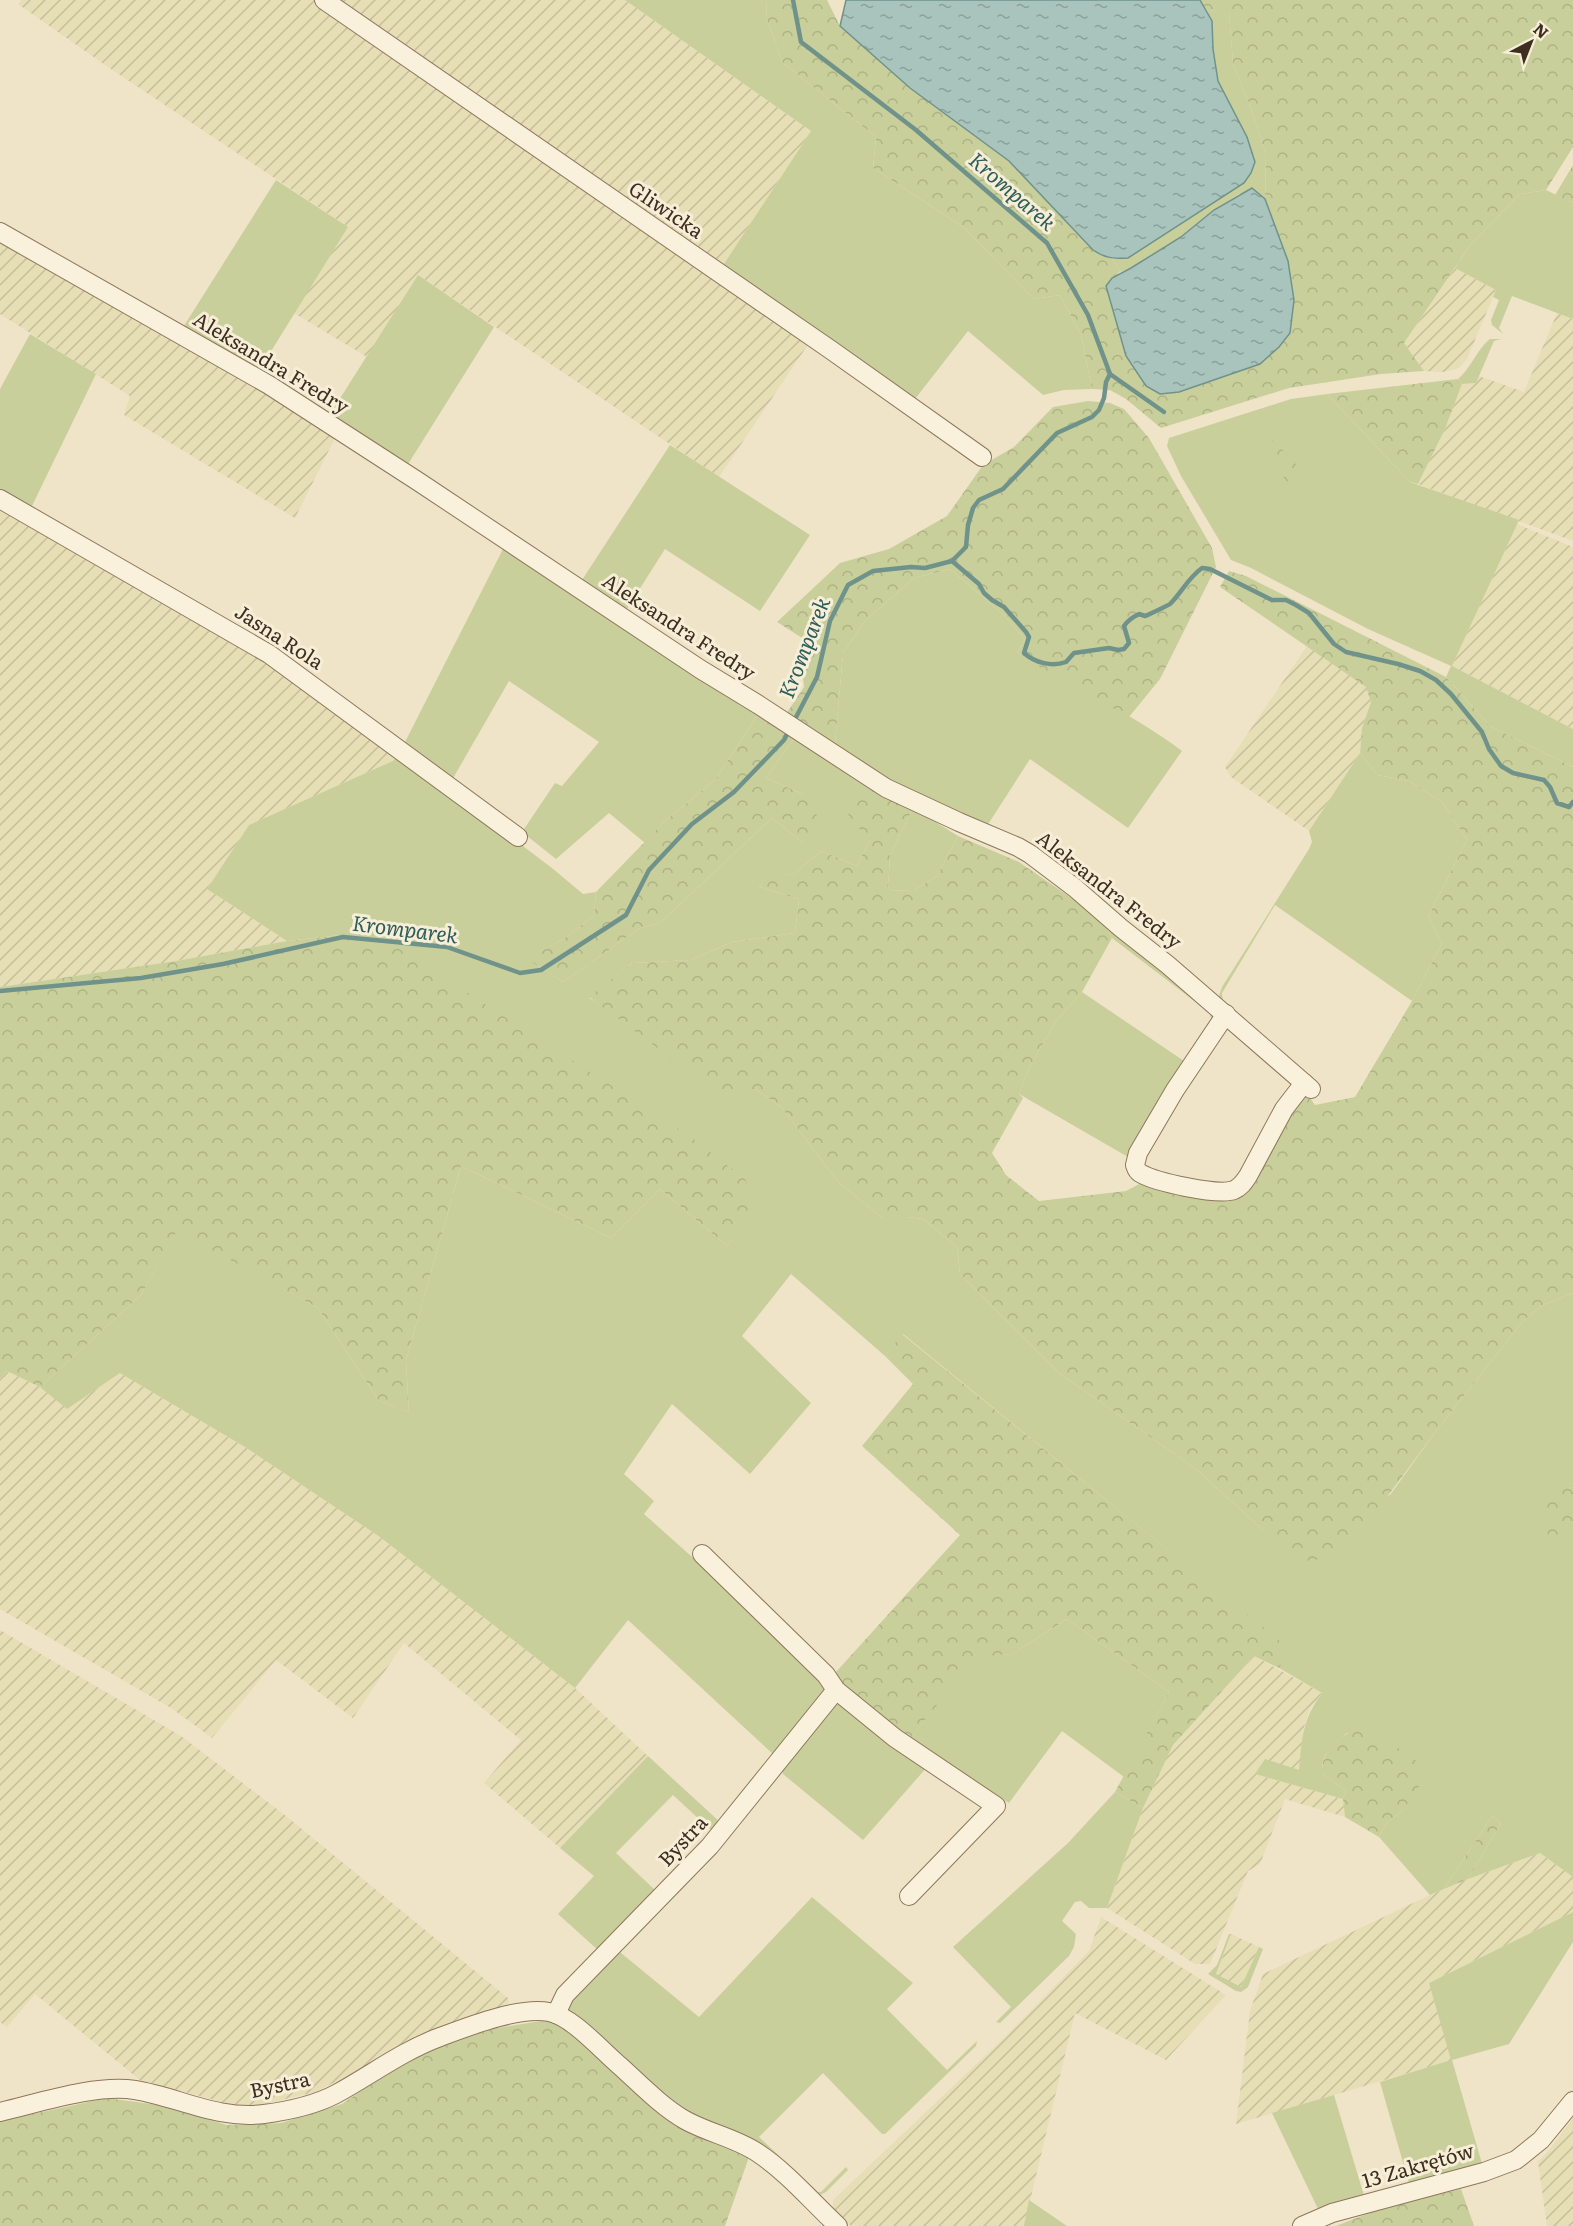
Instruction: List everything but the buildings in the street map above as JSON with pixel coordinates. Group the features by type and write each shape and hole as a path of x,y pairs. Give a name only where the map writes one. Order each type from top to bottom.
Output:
{"street":[{"name":"Gliwicka","path":"324,0 982,457"},
{"name":"Aleksandra Fredry","path":"0,232 269,385 700,669 886,788 1030,854 1075,888 1226,1014 1308,1086 1284,1108 1248,1176 1234,1190 1206,1191 1140,1173 1135,1165 1138,1153 1175,1090 1226,1014"},
{"name":"Jasna Rola","path":"0,499 269,654 518,837"},
{"path":"702,1554 826,1676 836,1690 895,1738 996,1806 909,1896"},
{"name":"Bystra","path":"0,2112 105,2090 133,2090 213,2111 238,2115 273,2112 311,2103 334,2094 401,2055 474,2024 532,2011 556,2014 565,1995 710,1846 836,1690"},
{"path":"556,2014 582,2032 670,2110 694,2125 746,2146 766,2158 838,2226"},
{"name":"13 Zakrętów","path":"1302,2226 1332,2213 1505,2165 1525,2154 1541,2140 1573,2100"}],"shaded area":[{"path":"21,0 316,0 811,340 719,477 418,275 367,357 294,313 348,227 108,67 18,4"},
{"path":"336,0 625,0 811,131 722,267"},
{"path":"0,239 337,434 295,518 124,415 130,396 0,314"},
{"path":"1455,268 1496,290 1467,359 1459,368 1444,372 1424,371 1404,343"},
{"path":"1557,313 1573,319 1573,541 1418,484 1445,429 1462,384 1476,383 1479,376 1524,392"},
{"path":"0,507 267,661 404,756 249,825 207,889 287,941 176,961 0,987"},
{"path":"1517,524 1573,547 1573,729 1452,666"},
{"path":"1307,646 1367,687 1371,702 1362,728 1360,753 1309,831 1231,777 1225,767"},
{"path":"7,1371 40,1387 68,1408 120,1373 245,1447 380,1537 575,1688 648,1756 560,1848 484,1783 521,1740 404,1643 353,1718 276,1660 212,1738 171,1708 0,1609 0,1379"},
{"path":"0,1630 181,1736 286,1816 508,1998 509,2007 356,2072 315,2092 260,2105 237,2106 140,2080 35,1994 7,2027 0,2022"},
{"path":"1254,1656 1322,1693 1310,1709 1304,1727 1299,1770 1255,1774 1343,1799 1345,1817 1285,1799 1260,1864 1248,1871 1210,1964 1195,1964 1107,1908 1143,1808 1172,1746"},
{"path":"1540,1853 1573,1877 1573,1912 1429,1983 1452,2060 1236,2124 1250,2011 1263,1974 1430,1895"},
{"path":"1101,1917 1226,1995 1166,2060 1075,2013 1024,2226 851,2226 833,2209 833,2200 1006,2036 1089,1951"},
{"path":"1231,1934 1259,1947 1241,1987 1216,1975"},
{"path":"1573,2118 1573,2226 1547,2226 1538,2162"}],"green space":[{"path":"625,0 767,0 766,17 783,63 876,137 873,168 963,227 1034,299 1060,295 1081,335 1092,389 1064,390 1043,395 968,331 915,399 722,267 811,131"},
{"path":"767,0 827,0 840,26 910,88 1009,161 1093,250 1113,259 1120,272 1106,286 1126,356 1146,386 1288,261 1265,199 1266,155 1251,108 1233,64 1229,12 1207,10 1200,0 1573,0 1573,147 1546,190 1520,194 1471,244 1404,343 1424,371 1381,374 1289,388 1161,428 1126,399 1110,390 1092,389 1081,335 1060,295 1034,299 963,227 873,168 876,137 783,63 766,17"},
{"path":"1207,10 1229,11 1233,64 1251,108 1266,155 1265,199 1258,193 1239,194 1214,210 1181,237 1131,268 1120,272 1113,259 1128,258 1244,183 1255,162 1247,137 1218,81 1212,21"},
{"path":"1573,165 1573,203 1555,195"},
{"path":"276,180 348,227 257,374 182,329"},
{"path":"1546,190 1573,203 1573,319 1512,296 1499,328 1503,334 1492,325 1491,320 1499,300 1493,297 1496,290 1455,268 1471,244 1520,194"},
{"path":"418,275 494,327 405,469 327,419"},
{"path":"30,334 96,374 31,508 0,490 0,389"},
{"path":"1490,339 1501,339 1494,341 1476,383 1462,384 1458,379"},
{"path":"1458,379 1462,384 1445,429 1418,484 1410,482 1327,394"},
{"path":"1327,394 1410,482 1519,520 1452,666 1573,729 1573,767 1490,726 1446,677 1451,666 1368,629 1251,568 1231,560 1181,476 1167,446 1169,438 1291,399"},
{"path":"1088,401 1110,403 1124,409 1149,438 1212,548 1216,567 1160,679 1129,717 1050,674 1017,652 1025,640 1005,616 950,569 914,578 866,620 843,653 835,744 786,714 804,687 803,678 813,645 777,622 840,563 889,549 947,516 983,465 1014,447 1053,407"},
{"path":"1273,440 1297,465 1300,483 1291,488 1263,447"},
{"path":"670,445 810,535 760,611 665,549 625,612 580,583"},
{"path":"503,549 761,710 715,780 664,822 645,843 609,813 556,859 522,832 555,783 562,786 599,742 509,681 452,780 404,744"},
{"path":"950,569 1005,616 1025,640 1017,652 1142,724 1182,751 1128,828 1030,759 985,829 887,778 835,744 843,653 866,620 914,578"},
{"path":"1229,571 1246,576 1446,677 1490,726 1573,767 1573,1293 1543,1305 1523,1321 1436,1431 1344,1555 1309,1561 1263,1530 1196,1469 1059,1373 960,1274 957,1247 923,1219 908,1217 897,1222 884,1219 839,1183 781,1107 755,1089 727,1100 589,997 632,963 691,960 732,942 795,933 799,899 759,887 770,871 793,875 821,851 857,866 869,841 847,813 866,780 913,808 890,855 888,890 913,891 937,876 958,836 1019,862 1102,919 1112,938 1082,992 1056,1021 1029,1068 1019,1094 1023,1098 992,1153 1006,1175 1039,1201 1126,1191 1149,1179 1236,1192 1287,1109 1307,1094 1315,1105 1355,1097 1412,1001 1442,943 1428,917 1467,840 1442,802 1409,781 1377,775 1360,753 1362,728 1371,702 1366,687 1220,587"},
{"path":"761,710 798,733 766,778 805,795 821,822 803,843 772,818 660,923 640,928 563,982 526,958 562,940 594,916 596,892 664,822 715,780"},
{"path":"798,733 866,780 869,841 857,866 821,851 793,875 770,872 759,887 799,899 795,933 732,942 691,960 632,963 589,998 755,1089 781,1107 839,1183 884,1219 908,1217 923,1219 957,1247 960,1274 1059,1373 1196,1469 1263,1530 1390,1495 1436,1431 1523,1321 1543,1305 1573,1293 1573,1488 1569,1487 1561,1542 1573,1542 1573,1877 1540,1853 1468,1879 1501,1823 1492,1816 1444,1889 1430,1895 1379,1837 1386,1824 1404,1809 1347,1733 1328,1750 1322,1766 1322,1773 1346,1791 1343,1799 1255,1774 1265,1759 1299,1770 1302,1739 1307,1721 1322,1693 1279,1668 1290,1650 903,1334 885,1356 791,1274 742,1336 811,1403 750,1474 672,1404 624,1474 654,1501 644,1514 757,1615 828,1687 775,1756 628,1620 575,1688 380,1537 245,1447 120,1373 67,1409 40,1387 141,1295 177,1230 318,1308 379,1401 409,1412 406,1361 461,1166 611,1238 660,1189 727,1246 750,1217 341,935 287,941 207,889 249,825 404,756 583,894 596,892 594,916 562,940 527,958 563,982 640,928 660,923 772,818 803,843 805,795 766,778"},
{"path":"1360,753 1377,775 1409,781 1442,802 1467,840 1428,917 1442,943 1412,1001 1275,905 1222,993 1223,1003 1218,999 1222,987 1309,849 1312,842 1309,831"},
{"path":"913,808 958,836 937,876 913,891 888,890 890,855"},
{"path":"1102,919 1217,1016 1194,1046 1211,1019 1210,1013 1112,938"},
{"path":"341,935 384,939 688,1135 746,1180 751,1217 727,1246 660,1189 611,1238 461,1166 406,1361 409,1412 379,1401 318,1308 177,1231 141,1295 40,1387 7,1371 0,1379 0,987 176,961 287,941"},
{"path":"1082,992 1187,1063 1128,1157 1019,1094 1029,1068 1056,1021"},
{"path":"902,1334 1291,1650 1279,1668 1254,1656 1173,1745 1143,1808 1115,1792 1169,1692 1067,1619 1012,1654 976,1657 908,1741 834,1680 836,1672 960,1535 862,1446 913,1384 885,1356"},
{"path":"1573,1488 1573,1542 1561,1542 1546,1533 1546,1510 1556,1489"},
{"path":"1067,1619 1169,1692 1124,1777 1062,1731 1009,1803 908,1741 976,1656 1012,1654"},
{"path":"837,1699 928,1766 863,1840 783,1774 782,1767"},
{"path":"1362,1726 1418,1762 1419,1786 1404,1809 1386,1824 1379,1837 1345,1817 1343,1799 1346,1791 1322,1773 1325,1757 1334,1744"},
{"path":"648,1756 721,1823 713,1832 673,1795 616,1853 656,1891 599,1951 558,1914 594,1876 560,1848"},
{"path":"1115,1792 1143,1808 1107,1908 1089,1908 1081,1901 1075,1902 1062,1921 1076,1934 1074,1947 1069,1956 1000,2023 996,2022 1011,2007 953,1947 1068,1843"},
{"path":"1492,1816 1501,1823 1468,1879 1444,1889"},
{"path":"812,1897 913,1983 887,2009 947,2070 977,2041 976,2046 885,2134 882,2134 823,2073 759,2137 818,2192 821,2192 846,2167 848,2170 826,2192 816,2197 688,2117 567,2013 569,2000 615,1948 699,2017"},
{"path":"1573,1912 1573,1942 1509,2044 1452,2060 1483,2167 1410,2187 1380,2082 1451,2060 1429,1983"},
{"path":"1229,1934 1231,1934 1216,1974 1241,1987 1259,1947 1263,1949 1248,1987 1241,1992 1208,1974 1217,1965"},
{"path":"554,2019 749,2157 725,2226 0,2226 0,2121 107,2098 158,2105 227,2125 281,2123 342,2104 409,2058 478,2031"},
{"path":"1334,2095 1365,2199 1319,2211 1272,2113"},
{"path":"1461,2189 1474,2226 1336,2226 1382,2208"},
{"path":"1029,2200 1067,2226 1024,2226"}],"water":[{"path":"846,0 1200,0 1212,21 1218,81 1247,137 1255,162 1251,173 1244,183 1128,258 1101,255 1093,250 1009,161 910,88 840,26"},
{"path":"1252,188 1265,199 1288,261 1294,300 1290,333 1279,347 1260,364 1179,392 1160,394 1146,386 1126,356 1106,286 1112,278 1181,237 1214,210"}],"waterway":[{"name":"Kromparek","path":"793,0 801,42 916,130 1047,243 1088,315 1110,374 1099,410 1092,417 1057,433 1003,489 979,500 973,508 968,525 966,547 952,561 925,568 911,567 873,571 848,585 830,621 817,677 794,721"},
{"path":"1110,374 1164,412"},
{"path":"952,561 979,584 984,593 1004,607 1026,632 1029,637 1024,653 1033,659 1049,664 1066,662 1074,653 1109,648 1124,649 1129,643 1124,626 1129,620 1139,614 1145,616 1170,604 1197,572 1202,568 1210,569 1272,600 1286,600 1296,605 1309,613 1334,644 1346,652 1398,664 1420,671 1436,680 1451,694 1482,732 1489,749 1501,766 1513,773 1544,780 1557,803 1569,807 1573,802"},
{"name":"Kromparek","path":"0,991 141,978 223,964 343,937 447,947 520,973 541,970 626,915 649,870 692,824 734,792 784,740 790,729"}]}
